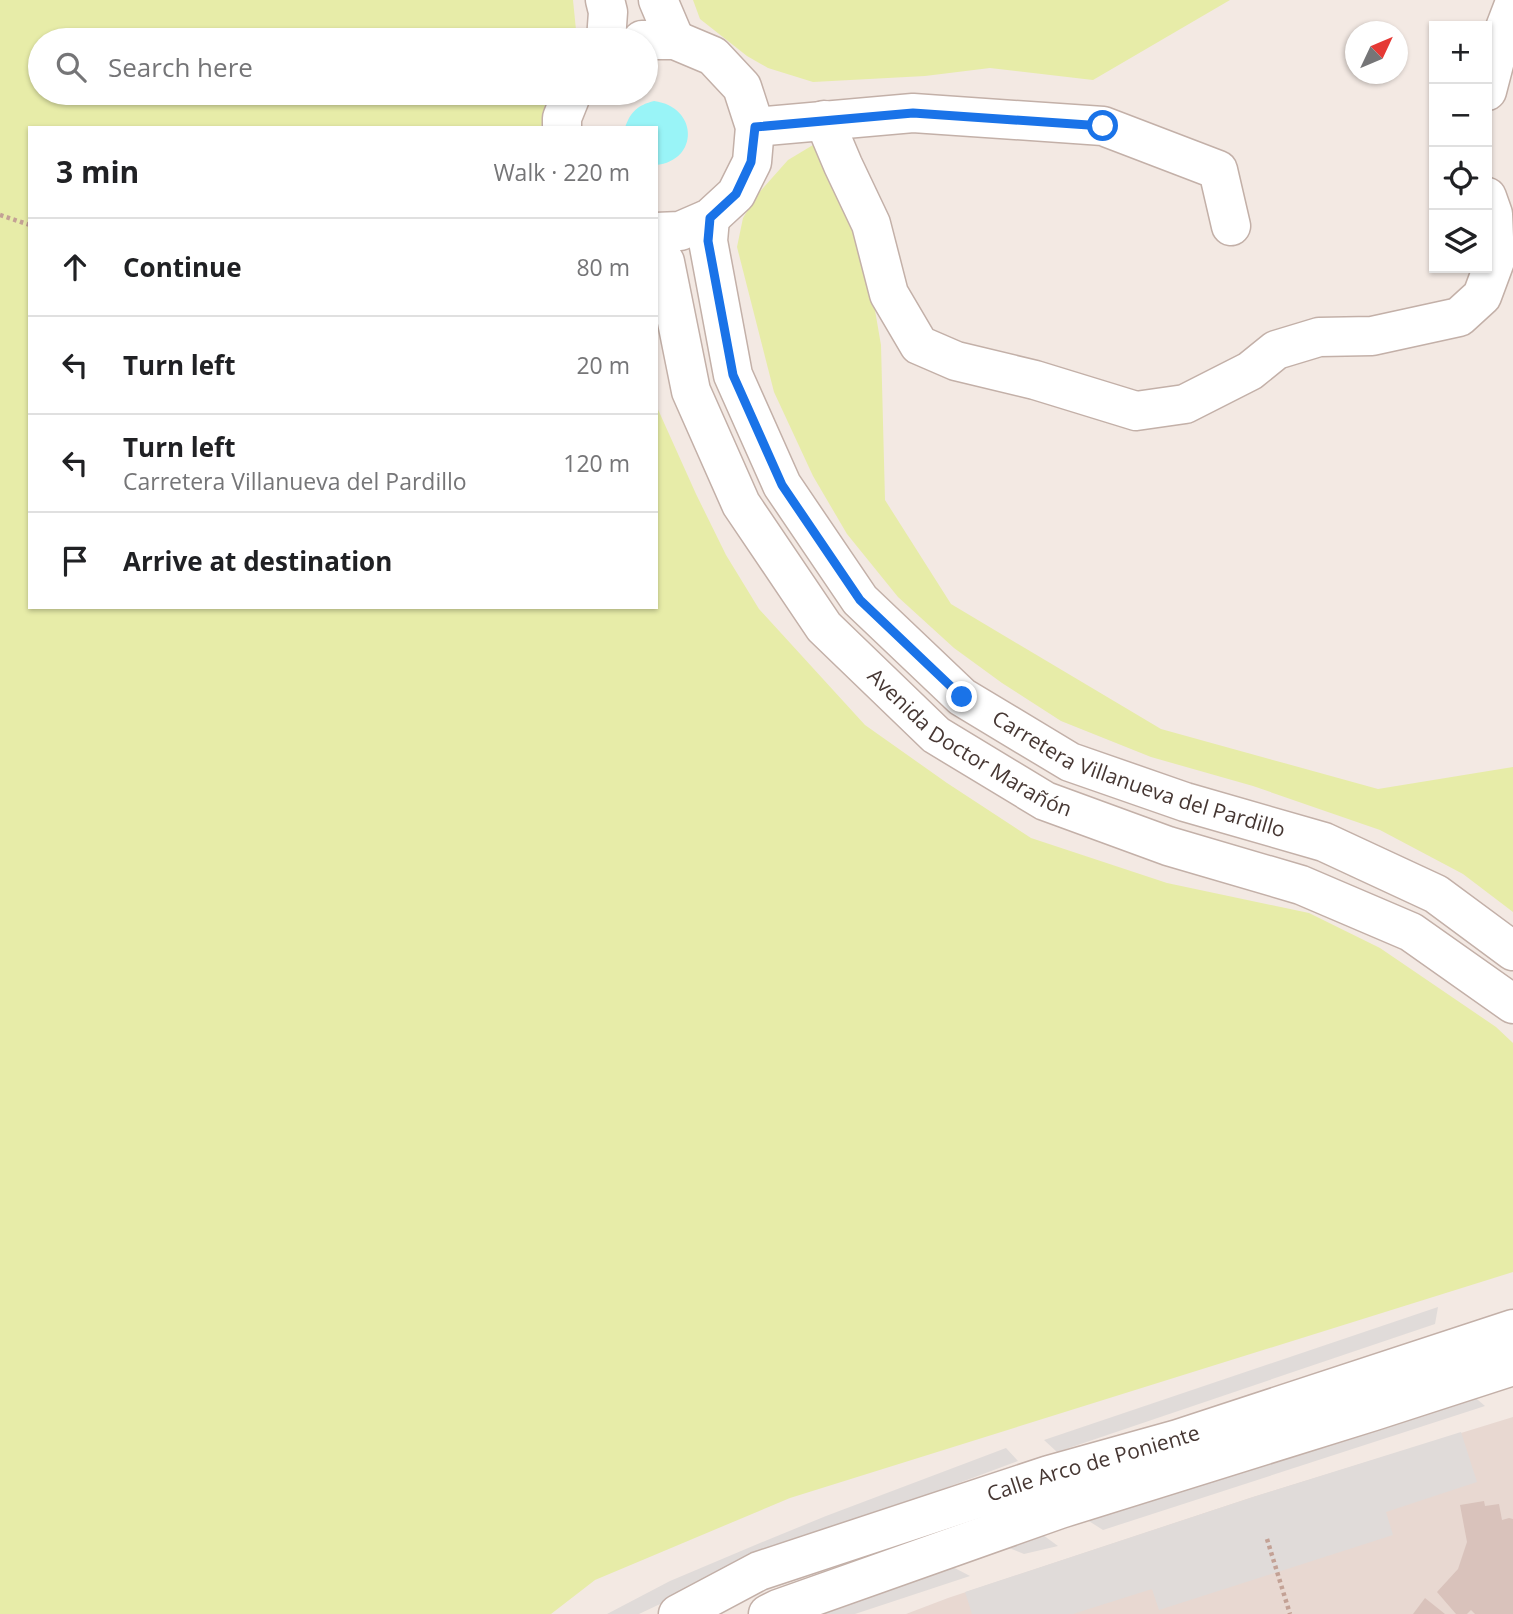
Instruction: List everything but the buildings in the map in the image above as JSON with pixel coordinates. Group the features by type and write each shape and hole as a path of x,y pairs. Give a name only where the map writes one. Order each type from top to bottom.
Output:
{"street":[{"path":"606,0 607,28"},
{"path":"658,0 658,40 713,56 742,87 755,127 751,162 736,194 710,218 680,231 658,232"},
{"path":"1489,84 1500,41 1513,7"},
{"path":"562,126 567,105"},
{"path":"755,127 913,113 1103,126 1218,170 1231,226"},
{"path":"824,120 842,165 871,224 890,293 919,345 956,361 1035,380 1136,411 1185,404 1250,371 1276,350 1319,337 1372,336 1459,317 1482,296 1495,261 1492,210"},
{"name":"Carretera Villanueva del Pardillo","path":"710,218 708,241 733,375 782,485 860,600 962,697 1070,762 1185,802 1324,842 1436,894 1513,951"},
{"name":"Avenida Doctor Marañón","path":"658,250 665,262 691,391 741,504 824,626 936,735 1045,801 1168,846 1301,885 1411,932 1513,1004"},
{"name":"Calle Arco de Poniente","path":"678,1614 759,1571 1049,1475 1178,1439 1513,1329"},
{"name":"Calle Arco de Poniente","path":"768,1614 1060,1509 1513,1366"}],"path":[{"path":"0,215 28,224"},
{"path":"1267,1539 1290,1614"}],"shaded area":[{"path":"1438,1307 1435,1324 1057,1452 1044,1440"},
{"path":"1471,1394 1485,1406 1103,1530 1084,1518"},
{"path":"1513,1417 1513,1614 906,1614 1253,1497"},
{"path":"1461,1432 1477,1482 1386,1512 1393,1535 1159,1610 1152,1589 1073,1614 972,1614 965,1592"},
{"path":"1006,1448 1018,1461 835,1529 639,1614 607,1614 670,1581 760,1543"},
{"path":"1043,1535 1058,1546 1024,1554 1004,1546"},
{"path":"947,1564 970,1576 855,1614 803,1614"}],"green space":[{"path":"0,0 573,0 576,28 28,28 28,105 545,105 541,126 28,126 28,609 658,609 658,409 726,555 759,609 865,725 1031,838 1167,883 1309,913 1380,948 1496,1027 1513,1043 1513,1272 790,1498 595,1580 551,1614 0,1614"},
{"path":"693,0 1230,0 1093,80 990,68 925,76 813,82 768,68 747,56 700,19"},
{"path":"813,145 861,229 881,345 885,500 951,604 1161,729 1378,789 1513,767 1513,912 1463,874 1380,830 1253,786 1151,757 1061,721 954,648 898,597 847,534 813,476 774,392 737,247 743,218 757,195 788,160"}],"water":[{"path":"658,102 669,105 679,113 686,123 688,134 686,145 680,154 658,164 658,126 626,126 635,110 643,105 658,105"}],"route":[{"path":"962,697 860,600 782,485 733,375 708,241 710,218 736,194 751,162 755,127 913,113 1103,126"}]}
